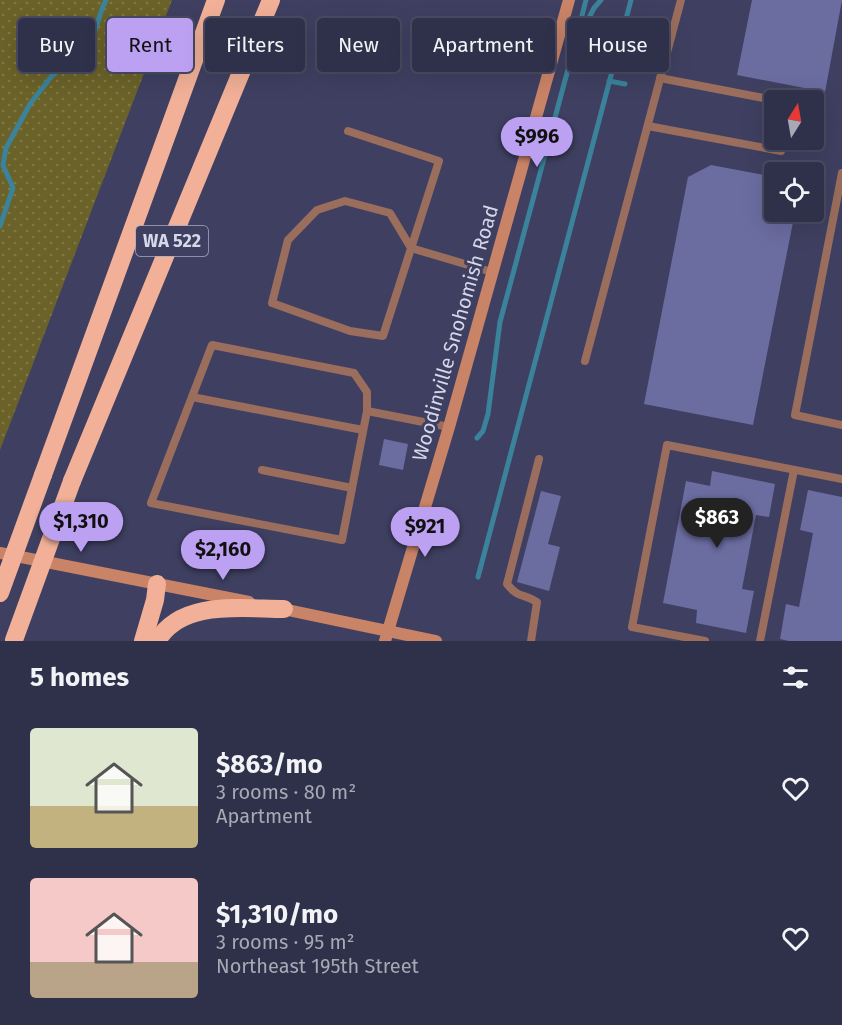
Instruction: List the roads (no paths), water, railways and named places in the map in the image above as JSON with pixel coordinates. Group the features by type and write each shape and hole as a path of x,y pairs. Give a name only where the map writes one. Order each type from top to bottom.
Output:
{"highway":[{"name":"WA 522","path":"0,592 216,0"},
{"name":"WA 522","path":"13,640 72,481 271,0"},
{"path":"144,641 157,584"},
{"path":"157,641 167,627 179,618 192,613 236,609 284,609"}],"main road":[{"name":"Woodinville Snohomish Road","path":"555,50 569,0"},
{"name":"Woodinville Snohomish Road","path":"387,636 549,72"},
{"path":"0,553 284,609 387,636 436,641"}],"lane":[{"path":"585,362 681,0"},
{"path":"660,78 764,98"},
{"path":"648,126 764,148"},
{"path":"348,131 439,161 411,248 383,336 351,332 272,303 288,240 317,210 345,201 390,213 411,248 492,272"},
{"path":"842,174 795,415 842,425"},
{"path":"212,345 354,373 367,392 367,411 342,540 151,502 192,397 212,345"},
{"path":"192,397 363,430"},
{"path":"367,411 448,427"},
{"path":"705,641 632,627 667,445 842,479"},
{"path":"531,641 537,602 515,595 507,584 539,459"},
{"path":"262,470 352,488"},
{"path":"760,641 794,470"}],"waterway":[{"path":"0,226 13,188 3,165 6,148 30,104 51,77 92,40 106,0"},
{"path":"581,18 586,0"},
{"path":"477,438 483,431 488,414 500,322 574,47 594,8 601,0"},
{"path":"478,577 631,0"},
{"path":"609,81 625,84"}]}
